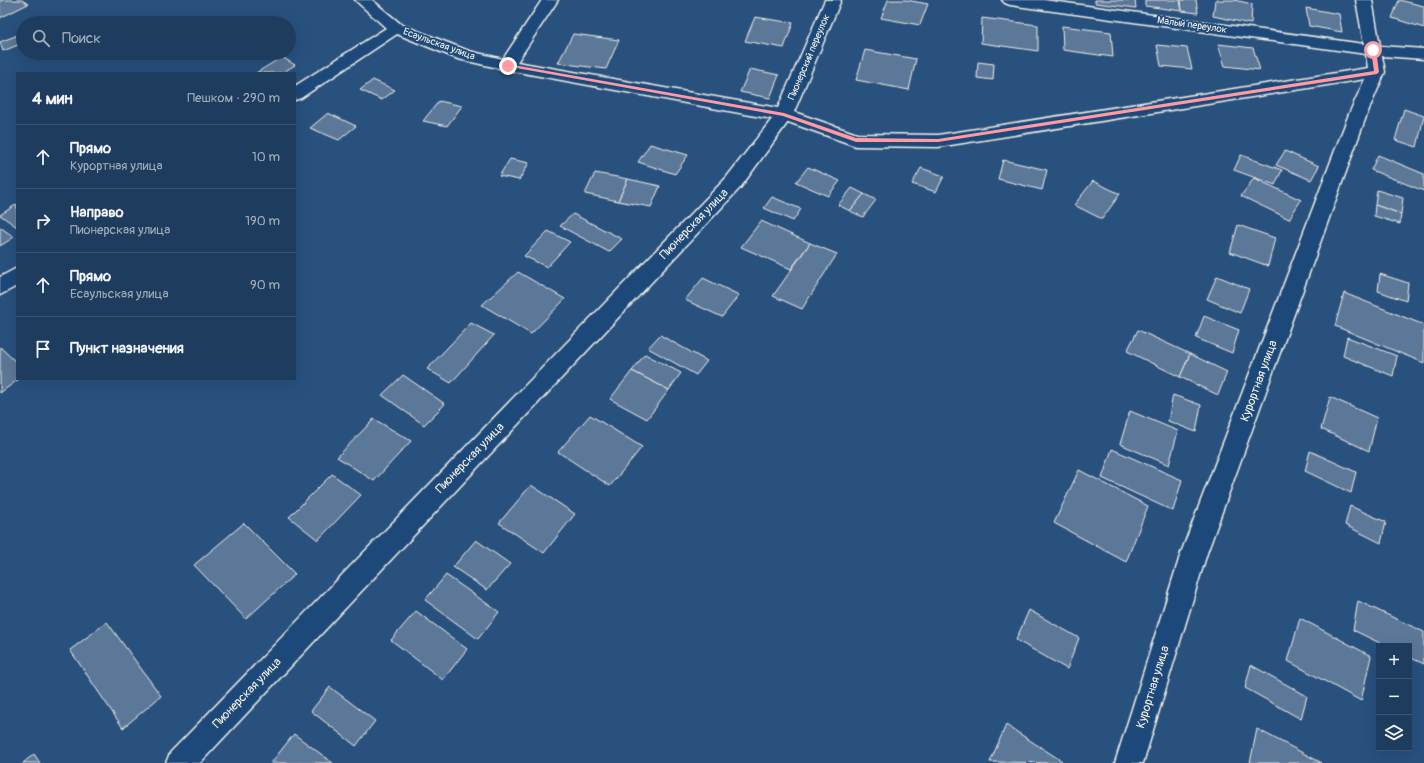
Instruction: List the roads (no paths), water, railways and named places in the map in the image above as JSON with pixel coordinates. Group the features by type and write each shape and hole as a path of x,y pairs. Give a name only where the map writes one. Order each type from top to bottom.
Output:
{"street":[{"name":"Есаульская улица","path":"363,0 396,28 464,55 508,66 784,115"},
{"path":"508,66 550,0"},
{"name":"Пионерский переулок","path":"784,115 834,0"},
{"name":"Малый переулок","path":"1010,0 1373,50 1424,54"},
{"path":"784,115 856,140 938,140 1377,72 1364,0"},
{"path":"296,93 396,28"},
{"name":"Курортная улица","path":"1129,763 1194,553 1358,114 1377,72"},
{"name":"Пионерская улица","path":"180,763 733,183 784,115"},
{"path":"0,287 16,277"}]}
